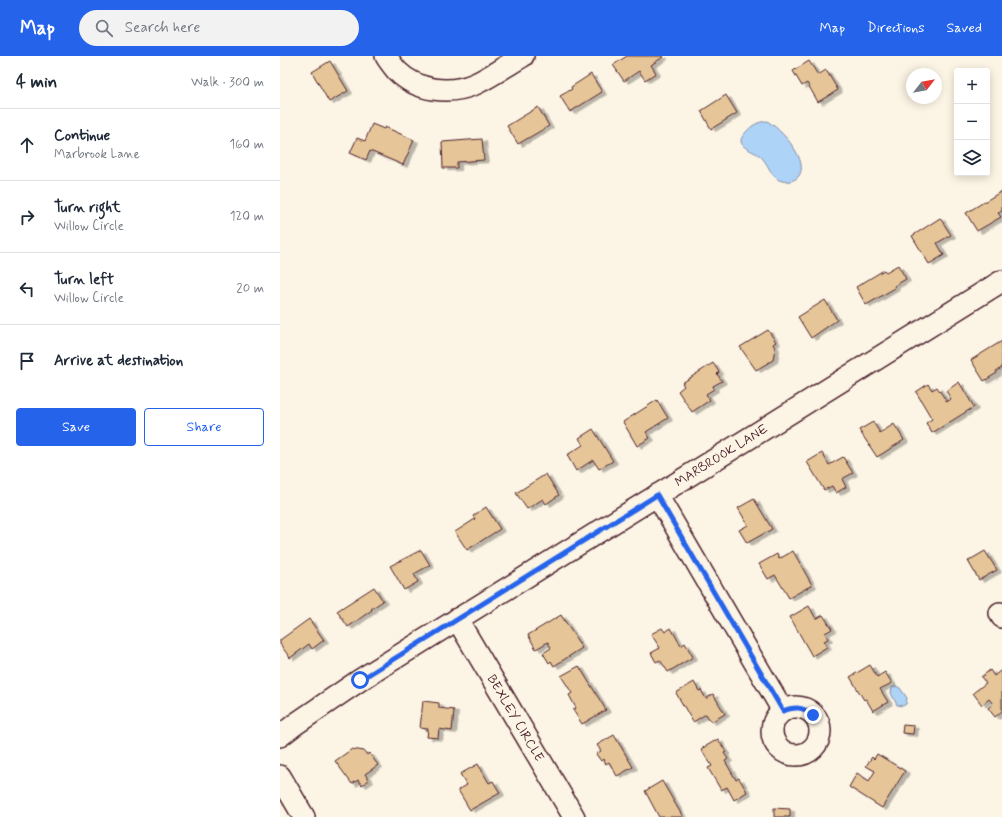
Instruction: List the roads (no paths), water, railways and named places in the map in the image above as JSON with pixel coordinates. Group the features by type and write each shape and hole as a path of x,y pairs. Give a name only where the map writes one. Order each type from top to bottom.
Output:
{"street":[{"path":"386,56 397,71 412,81 434,90 446,91 464,88 475,84 523,56"},
{"name":"MARBROOK LANE","path":"280,736 360,680 1002,281"},
{"path":"657,495 783,711"},
{"name":"BEXLEY CIRCLE","path":"457,619 574,817"},
{"path":"280,776 304,817"}],"water":[{"path":"767,121 786,138 798,155 801,164 801,172 794,180 784,181 776,178 763,159 746,148 741,142 742,137 751,127 758,123"},
{"path":"896,686 900,688 907,698 906,704 903,706 897,705 891,693 892,688"}]}
